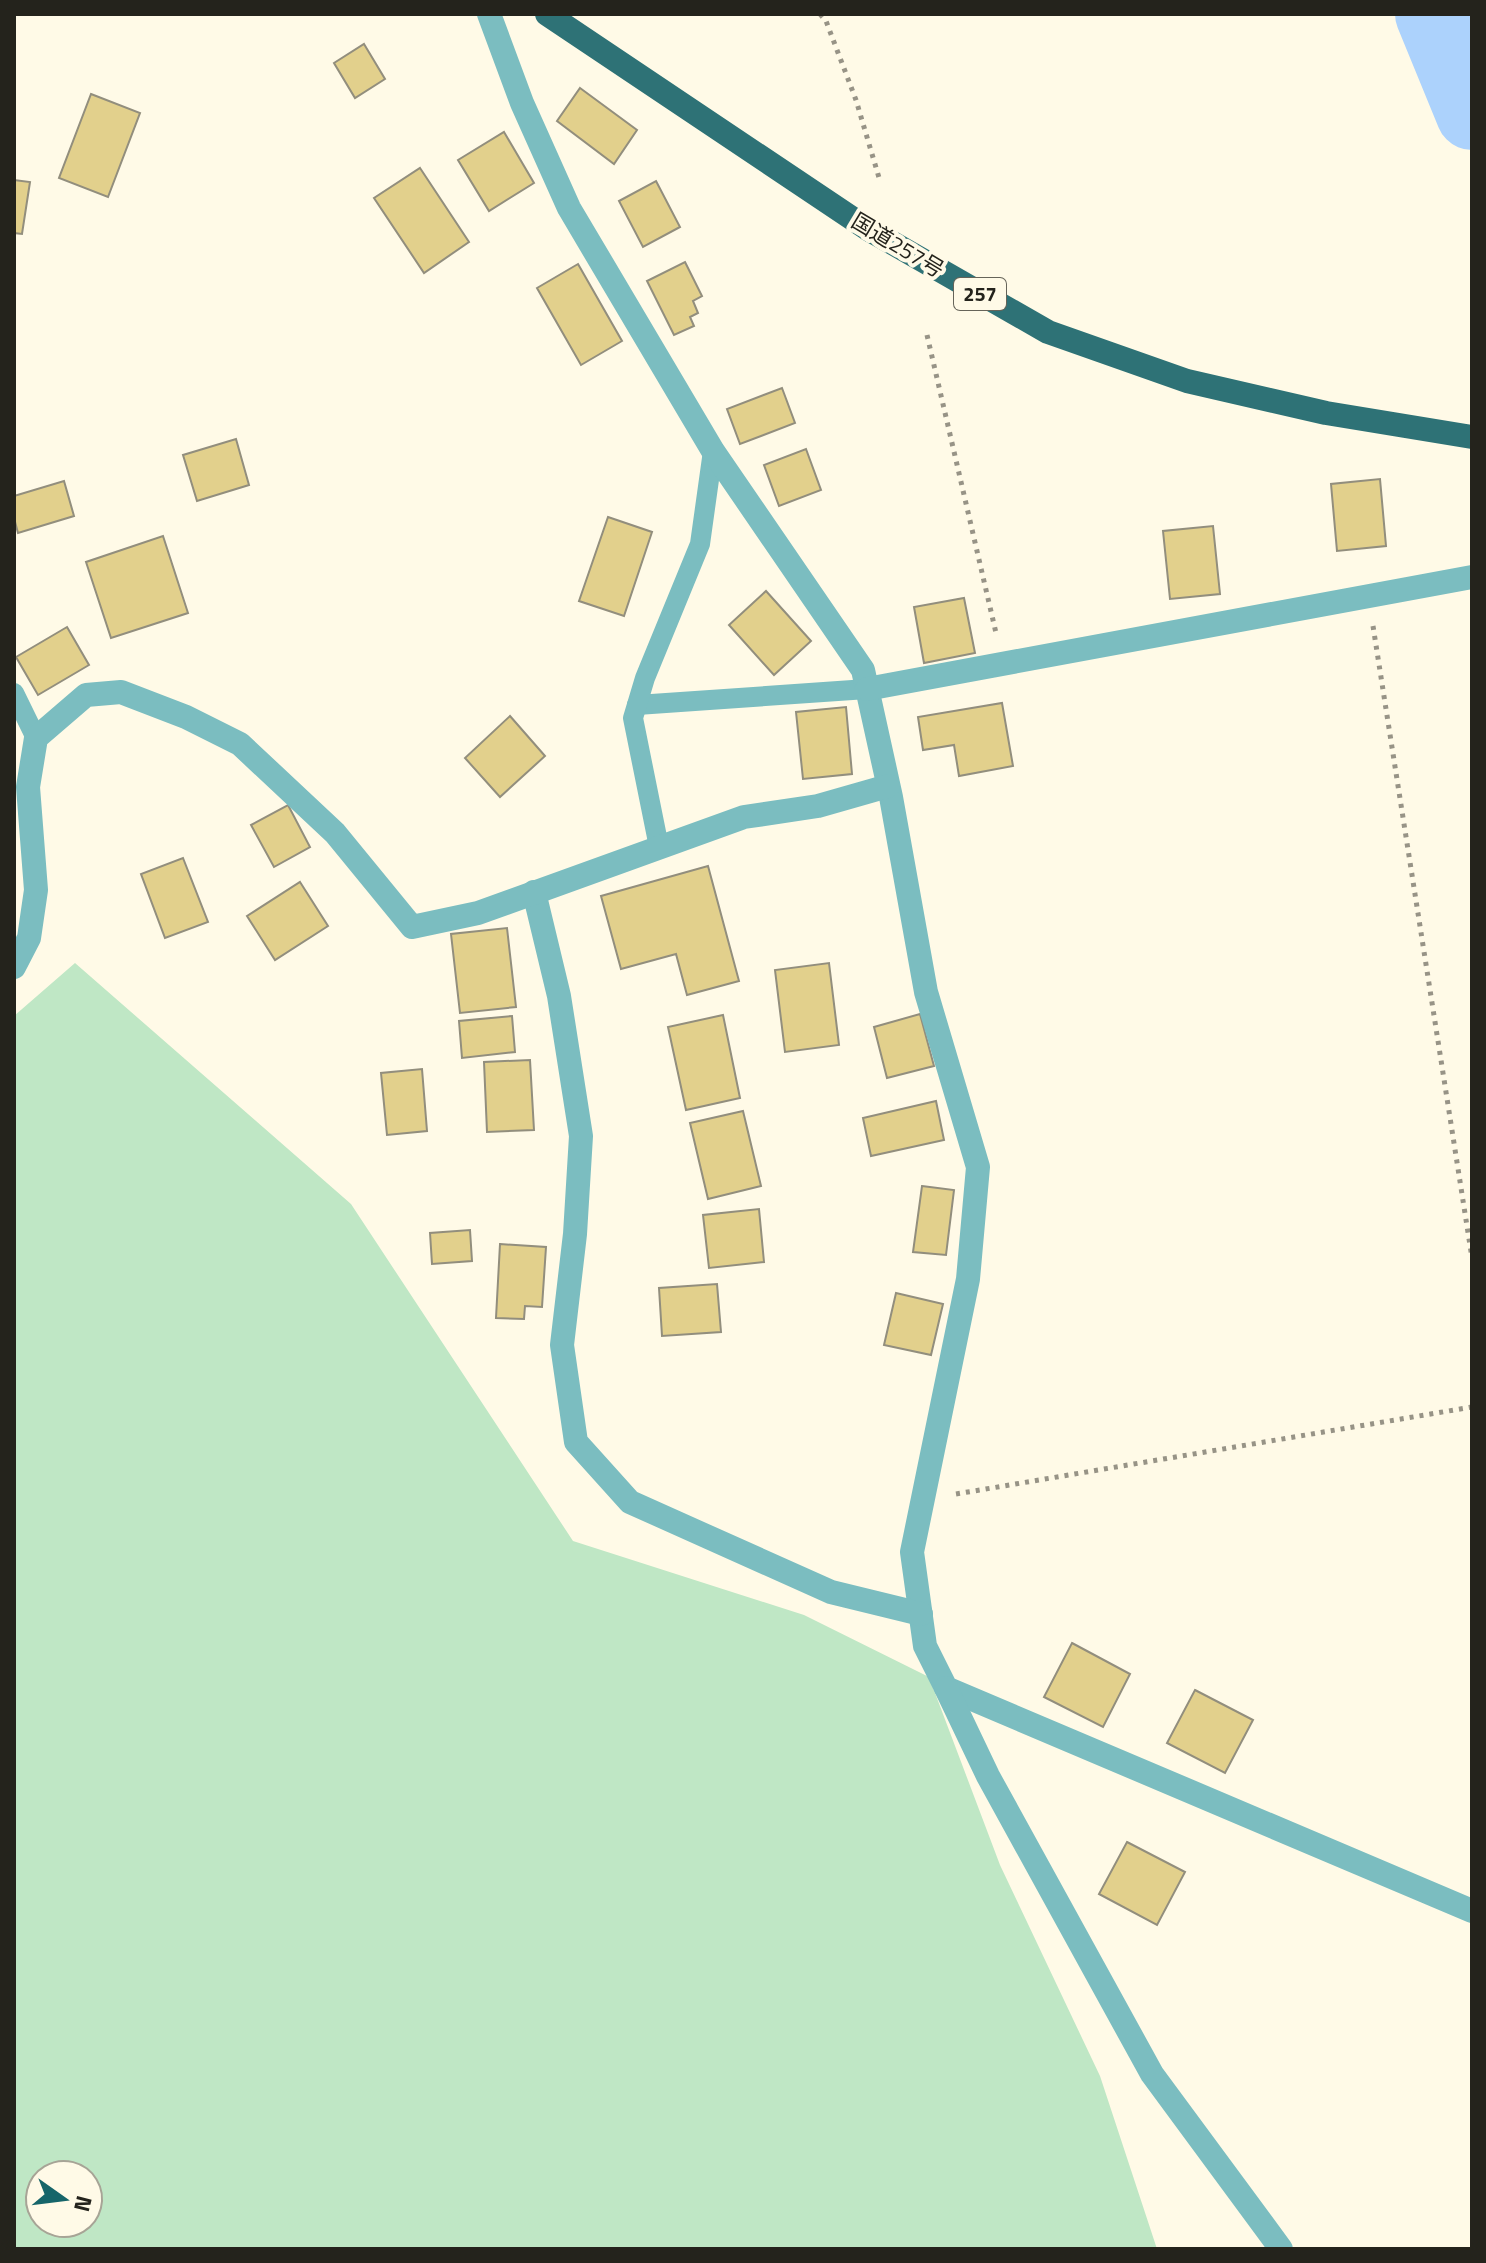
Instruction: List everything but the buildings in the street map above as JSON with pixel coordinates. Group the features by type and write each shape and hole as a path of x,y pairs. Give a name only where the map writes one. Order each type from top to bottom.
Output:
{"highway":[{"name":"国道257号","path":"547,14 868,229 1048,332 1187,381 1326,413 1472,437"}],"street":[{"path":"489,14 522,103 569,208 713,451 863,670 926,992 978,1167 968,1279 912,1552 925,1646 988,1776 1152,2074 1281,2249"},
{"path":"867,689 1472,577"},
{"path":"14,967 29,938 36,890 28,787 36,738 86,695 121,692 186,717 240,744 335,833 412,927 478,913 744,817 818,806 888,786"},
{"path":"534,892 559,996 581,1136 575,1234 562,1345 576,1442 630,1502 831,1592 921,1614"},
{"path":"946,1688 1472,1911"}],"lane":[{"path":"659,847 633,718 645,678 700,544 713,451"},
{"path":"637,705 867,689"},
{"path":"14,693 36,738"}],"path":[{"path":"820,14 826,21 856,100 880,181"},
{"path":"927,335 1004,665"},
{"path":"1369,597 1472,1258"},
{"path":"921,1500 1472,1407"}],"green space":[{"path":"75,963 351,1204 573,1541 804,1615 929,1677 1000,1865 1100,2076 1157,2249 14,2249 14,1016"}],"waterway":[{"path":"1431,14 1472,114"}]}
